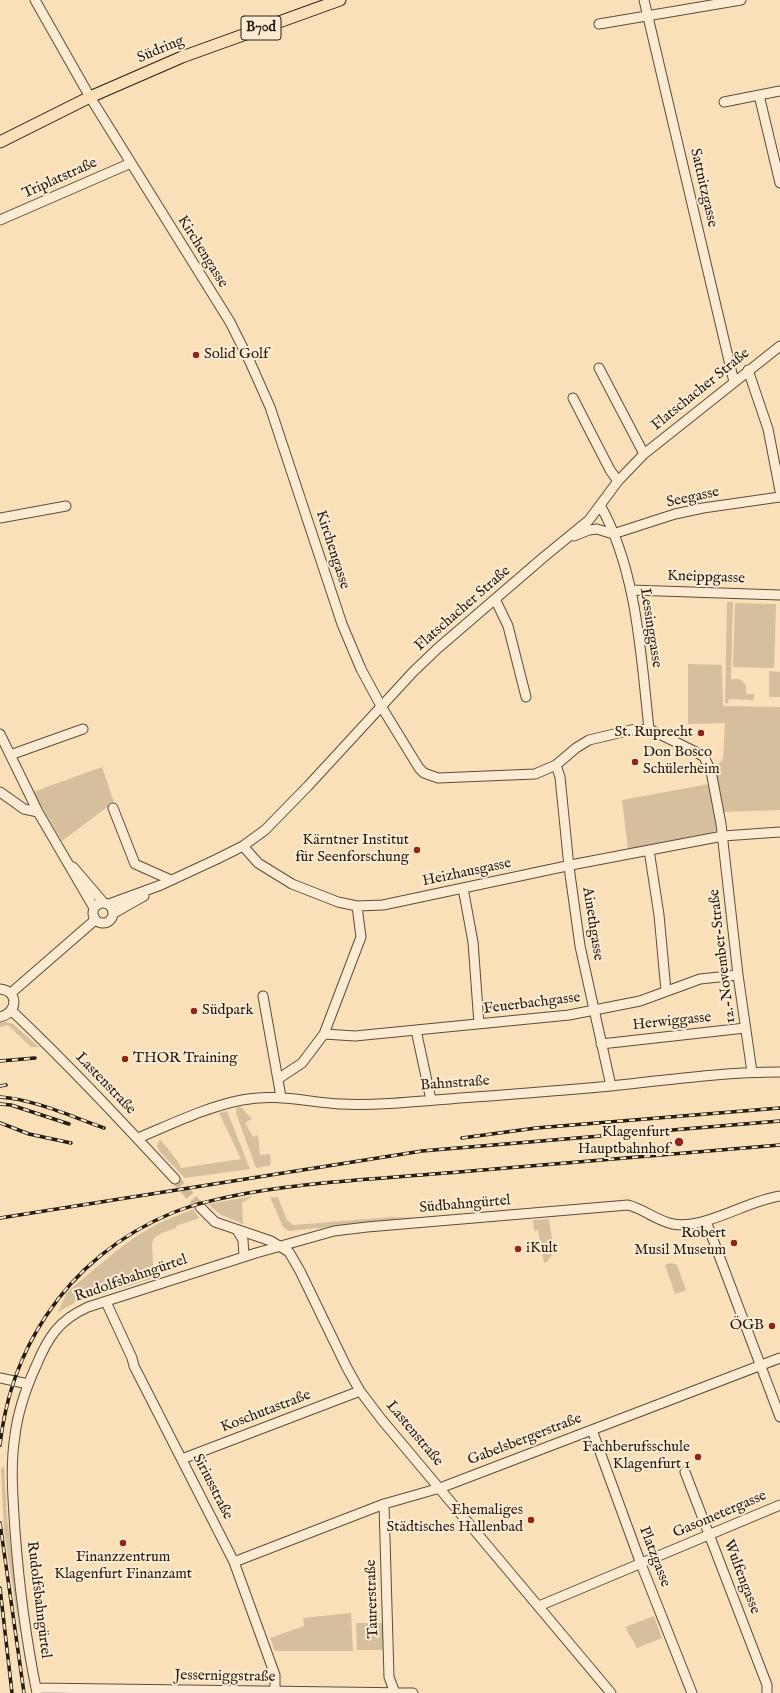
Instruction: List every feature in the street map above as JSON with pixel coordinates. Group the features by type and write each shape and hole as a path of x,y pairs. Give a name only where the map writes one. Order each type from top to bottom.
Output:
{"main road":[{"name":"Südring","path":"0,142 90,97 182,57 340,0"}],"street":[{"name":"Kirchengasse","path":"35,0 90,97 230,322 270,407 342,624 361,669 381,706 419,768 430,776 454,779 526,776 548,770 582,743 589,740 620,732 649,729"},
{"name":"Sattnitzgasse","path":"644,0 734,382"},
{"path":"599,24 741,0"},
{"path":"724,102 780,92"},
{"path":"759,95 780,184"},
{"name":"Triplatstraße","path":"0,220 131,163"},
{"name":"Flatschacher Straße","path":"106,903 161,885 243,846 265,830 436,649 589,520 618,481 644,454 780,346"},
{"path":"599,368 644,454"},
{"path":"748,370 768,429 780,491"},
{"path":"573,398 610,470 618,481"},
{"name":"Seegasse","path":"613,534 675,514 703,508 780,497"},
{"name":"Lessinggasse","path":"600,505 607,516 631,590 638,625 649,729"},
{"path":"0,518 66,506"},
{"path":"567,538 589,530 597,530 613,534"},
{"name":"Kneippgasse","path":"631,590 780,596"},
{"path":"495,599 508,626 526,697"},
{"path":"10,755 83,729"},
{"path":"649,729 704,757 711,771 723,836"},
{"path":"0,734 38,812 94,908"},
{"name":"Ainethgasse","path":"556,765 560,777 569,867 580,946 610,1086"},
{"path":"0,792 24,809 38,812"},
{"path":"113,808 135,864 171,880"},
{"name":"Heizhausgasse","path":"243,846 258,863 292,884 338,902 357,906 383,905 723,836 780,832"},
{"name":"12.-November-Straße","path":"723,836 738,975 752,1072"},
{"path":"649,850 659,915 666,991"},
{"path":"69,863 106,903 112,907 114,913 110,921 104,923 95,920"},
{"name":"Flatschacher Straße","path":"114,913 156,890 161,885"},
{"path":"463,888 473,942 479,1024"},
{"path":"95,920 93,914 94,908 98,904 106,903"},
{"path":"278,1079 302,1063 324,1034 361,937 357,906"},
{"path":"11,993 95,920"},
{"name":"Feuerbachgasse","path":"324,1034 355,1036 569,1015 640,1001 700,979 738,975"},
{"path":"0,989 5,989 11,993 14,999 12,1011 6,1016 0,1017"},
{"path":"263,996 281,1098"},
{"name":"Lastenstraße","path":"12,1011 138,1138 175,1179"},
{"name":"Herwiggasse","path":"601,1044 745,1028"},
{"path":"416,1030 431,1100"},
{"name":"Bahnstraße","path":"138,1138 208,1110 242,1100 281,1098 341,1104 431,1100 610,1086 671,1078 752,1072 780,1072"},
{"name":"Südbahngürtel","path":"280,1246 319,1235 349,1229 604,1206 628,1205 642,1209 663,1222 673,1224 692,1224 706,1221 748,1204 780,1196"},
{"name":"Lastenstraße","path":"200,1207 216,1222 271,1241 280,1246 293,1257 347,1368 360,1391 382,1420 611,1693"},
{"path":"706,1221 780,1417"},
{"path":"237,1230 243,1240 244,1256"},
{"name":"Rudolfsbahngürtel","path":"37,1691 17,1557 12,1474 15,1434 18,1417 28,1384 45,1345 59,1326 75,1312 244,1256 280,1246"},
{"name":"Siriusstraße","path":"106,1302 132,1358 134,1366 234,1562 275,1675 275,1692"},
{"name":"Gabelsbergerstraße","path":"234,1562 384,1504 440,1488 780,1358"},
{"path":"0,1378 28,1384"},
{"name":"Koschutastraße","path":"182,1459 360,1391"},
{"name":"Platzgasse","path":"592,1430 641,1564 692,1693"},
{"name":"Wulfengasse","path":"685,1472 767,1685 767,1693"},
{"name":"Taurerstraße","path":"384,1504 390,1676 396,1693"},
{"name":"Gasometergasse","path":"539,1606 780,1504"},
{"name":"Jesserniggstraße","path":"37,1691 413,1693"}],"shaded area":[{"path":"727,602 733,602 731,679 740,679 746,685 746,694 754,694 754,700 729,699 728,703 725,703"},
{"path":"735,603 776,604 774,668 733,667"},
{"path":"688,664 722,665 723,706 780,707 780,810 722,812 714,769 723,759 725,723 688,724"},
{"path":"769,671 780,672 780,697 769,697"},
{"path":"102,767 114,802 62,841 33,792"},
{"path":"709,784 717,830 714,832 628,849 622,800"},
{"path":"6,1022 13,1024 39,1047 31,1047 8,1025 0,1027 0,1023"},
{"path":"237,1107 241,1107 252,1119 245,1123 253,1137 258,1135 260,1155 270,1154 271,1164 269,1166 256,1168 236,1113"},
{"path":"227,1111 250,1169 185,1178 159,1151 157,1146 160,1139 179,1163 181,1168 241,1159 219,1113"},
{"path":"253,1196 242,1203 243,1224 221,1215 208,1204"},
{"path":"270,1197 278,1197 287,1220 293,1225 392,1217 418,1218 289,1231 283,1227"},
{"path":"193,1209 199,1218 176,1226 176,1228 162,1233 154,1238 152,1244 153,1266 149,1275 151,1279 76,1302 58,1312 67,1292 115,1252 135,1237 157,1224"},
{"path":"549,1219 554,1252 547,1262 544,1263 538,1230 534,1231 533,1220"},
{"path":"671,1263 677,1265 686,1290 675,1294 665,1265"},
{"path":"4,1466 7,1516 20,1635 4,1530 1,1469"},
{"path":"351,1613 353,1651 275,1651 270,1638 304,1626 303,1618"},
{"path":"654,1616 662,1638 637,1648 625,1627"},
{"path":"356,1623 383,1623 385,1650 357,1650"}],"tunnel":[{"path":"175,1179 200,1207"}],"railway":[{"path":"0,1061 35,1058"},
{"path":"0,1086 6,1085"},
{"path":"0,1097 26,1101 104,1128"},
{"path":"0,1104 11,1105 69,1124"},
{"path":"462,1138 536,1128 780,1108"},
{"path":"0,1218 422,1151 780,1121"},
{"path":"0,1123 29,1134 71,1143"},
{"path":"0,1445 2,1428 10,1394 21,1362 37,1331 58,1299 71,1283 101,1255 135,1231 181,1209 248,1193 353,1180 780,1145"},
{"path":"0,1523 24,1693"},
{"path":"0,1588 12,1693"}],"place":[{"name":"Solid Golf","path":"196,355"},
{"name":"St. Ruprecht","path":"701,733"},
{"name":"Don Bosco Schülerheim","path":"635,762"},
{"name":"Kärntner Institut für Seenforschung","path":"417,850"},
{"name":"Südpark","path":"194,1011"},
{"name":"THOR Training","path":"125,1059"},
{"name":"Klagenfurt Hauptbahnhof","path":"679,1142"},
{"name":"Robert Musil Museum","path":"734,1243"},
{"name":"iKult","path":"518,1249"},
{"name":"ÖGB","path":"772,1326"},
{"name":"Fachberufsschule Klagenfurt 1","path":"698,1457"},
{"name":"Ehemaliges Städtisches Hallenbad","path":"531,1520"},
{"name":"Finanzzentrum Klagenfurt Finanzamt","path":"123,1543"}]}
